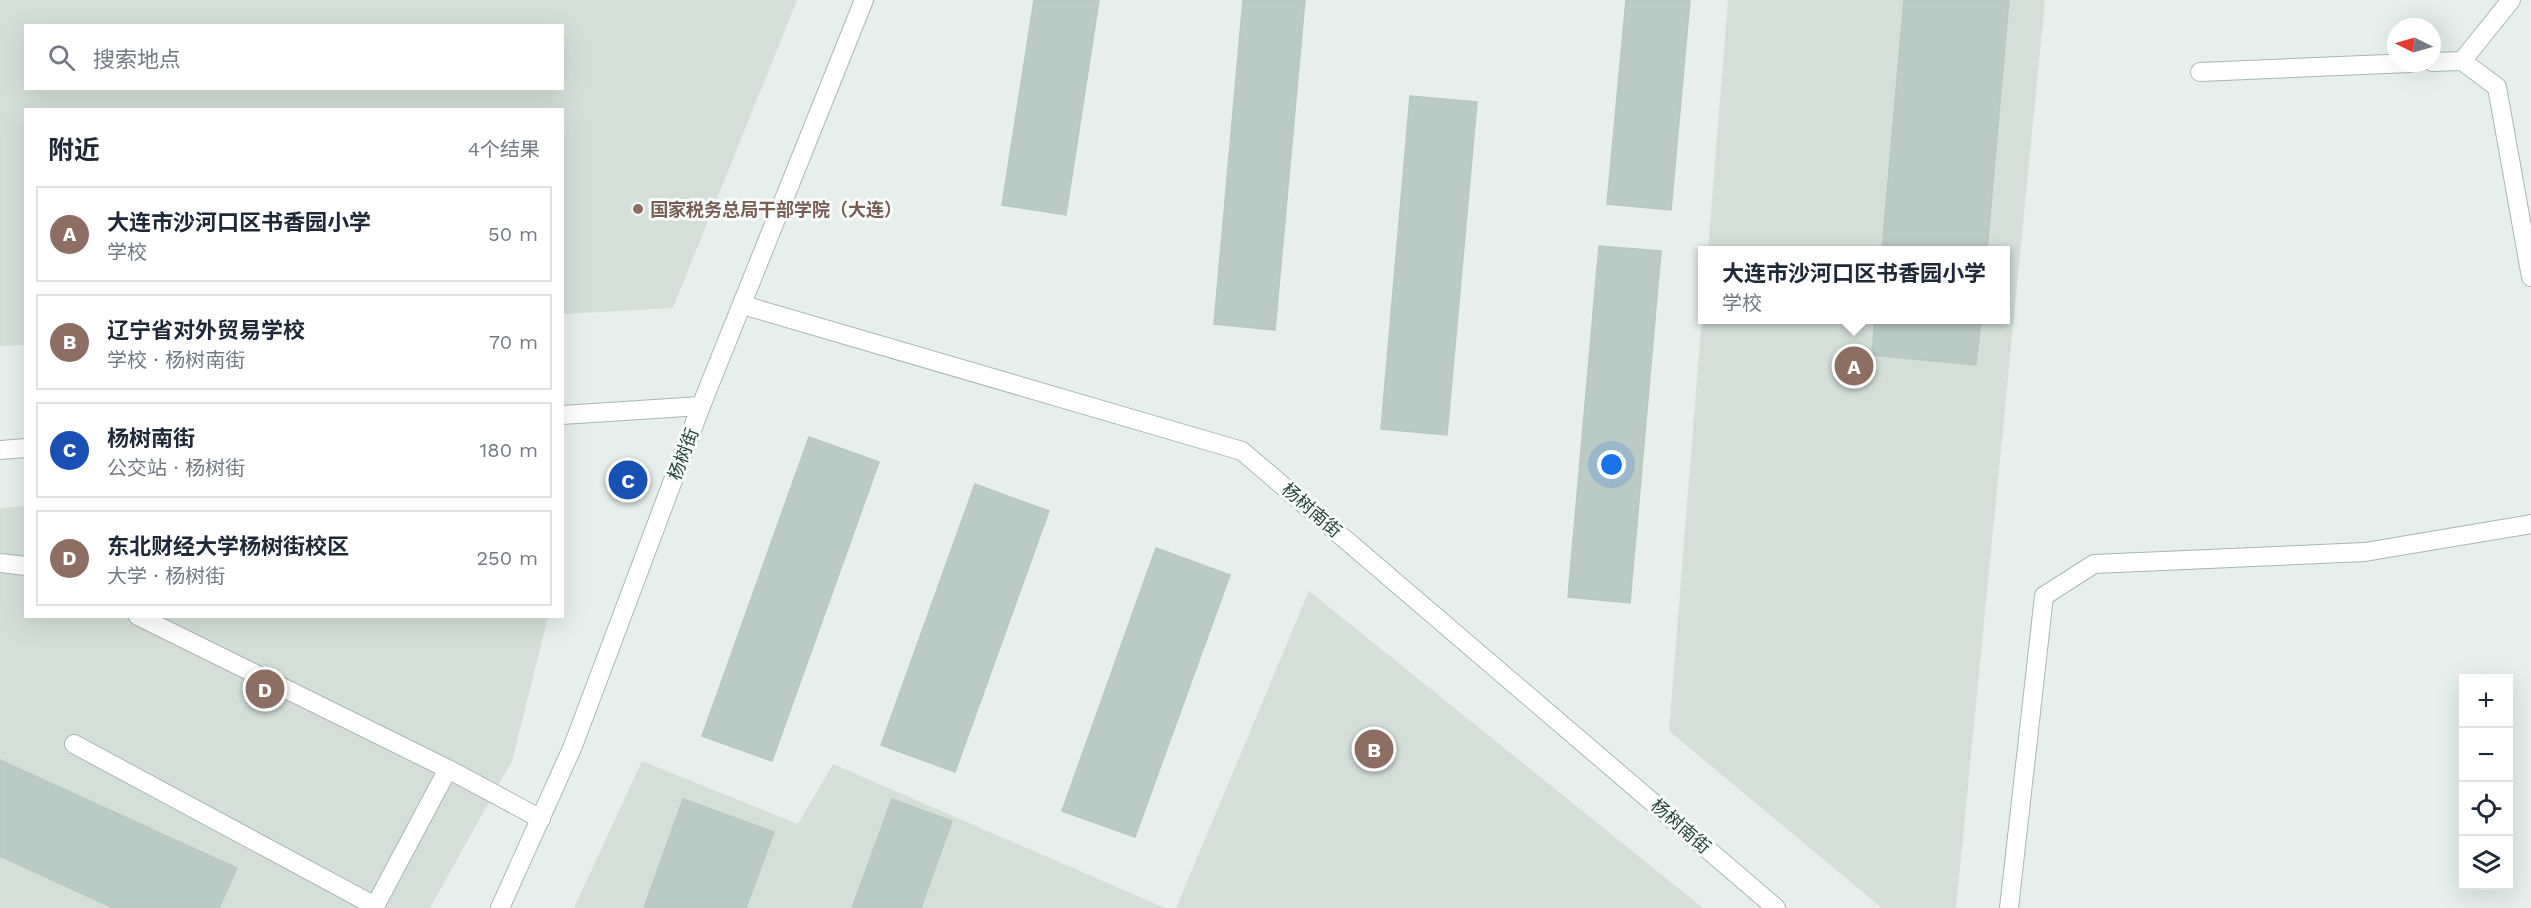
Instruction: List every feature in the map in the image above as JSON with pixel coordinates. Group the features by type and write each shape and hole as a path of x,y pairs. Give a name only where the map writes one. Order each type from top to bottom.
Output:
{"street":[{"name":"杨树街","path":"500,908 573,746 701,406 864,0"},
{"path":"2462,61 2511,0"},
{"path":"2441,62 2462,61 2497,87 2531,277"},
{"path":"2200,72 2387,64"},
{"name":"杨树南街","path":"743,305 1242,451 1776,908"},
{"path":"564,415 701,406"},
{"path":"0,450 24,448"},
{"path":"2009,908 2044,596 2094,564 2365,552 2531,524"},
{"path":"0,563 24,566"},
{"path":"142,618 448,769 541,819"},
{"path":"75,744 374,907 448,769"}],"shaded area":[{"name":"国家税务总局干部学院（大连）","path":"0,0 797,0 673,308 564,314 564,108 24,108 24,345 0,346"},
{"path":"1728,0 2045,0 1956,908 1882,908 1669,731 1701,324 2010,324 2010,246 1708,246"},
{"path":"24,506 24,618 548,618 512,761 430,908 0,908 0,508"},
{"path":"1309,591 1703,908 1176,908"},
{"path":"642,761 798,824 833,764 1165,908 574,908"}],"building":[{"path":"1034,0 1099,0 1066,215 1002,205"},
{"path":"1243,0 1305,0 1275,330 1214,324"},
{"path":"1626,0 1690,0 1671,210 1607,204"},
{"path":"1904,0 2009,0 1987,246 1882,246"},
{"path":"1410,96 1477,102 1447,435 1381,429"},
{"path":"1599,246 1661,251 1630,603 1568,597"},
{"path":"1875,324 1981,324 1976,365 1872,355"},
{"path":"809,437 879,462 772,761 702,736"},
{"path":"975,484 1049,511 955,772 881,745"},
{"path":"1156,548 1230,575 1135,837 1062,811"},
{"path":"0,760 237,868 219,908 113,908 0,856"},
{"path":"683,799 774,832 746,908 644,908"},
{"path":"892,799 952,821 921,908 852,908"}],"place":[{"name":"国家税务总局干部学院（大连）","path":"638,209"},
{"name":"大连市沙河口区书香园小学","path":"1854,366"},
{"name":"杨树南街","path":"628,480"},
{"name":"东北财经大学杨树街校区","path":"265,689"},
{"name":"辽宁省对外贸易学校","path":"1374,749"}]}
